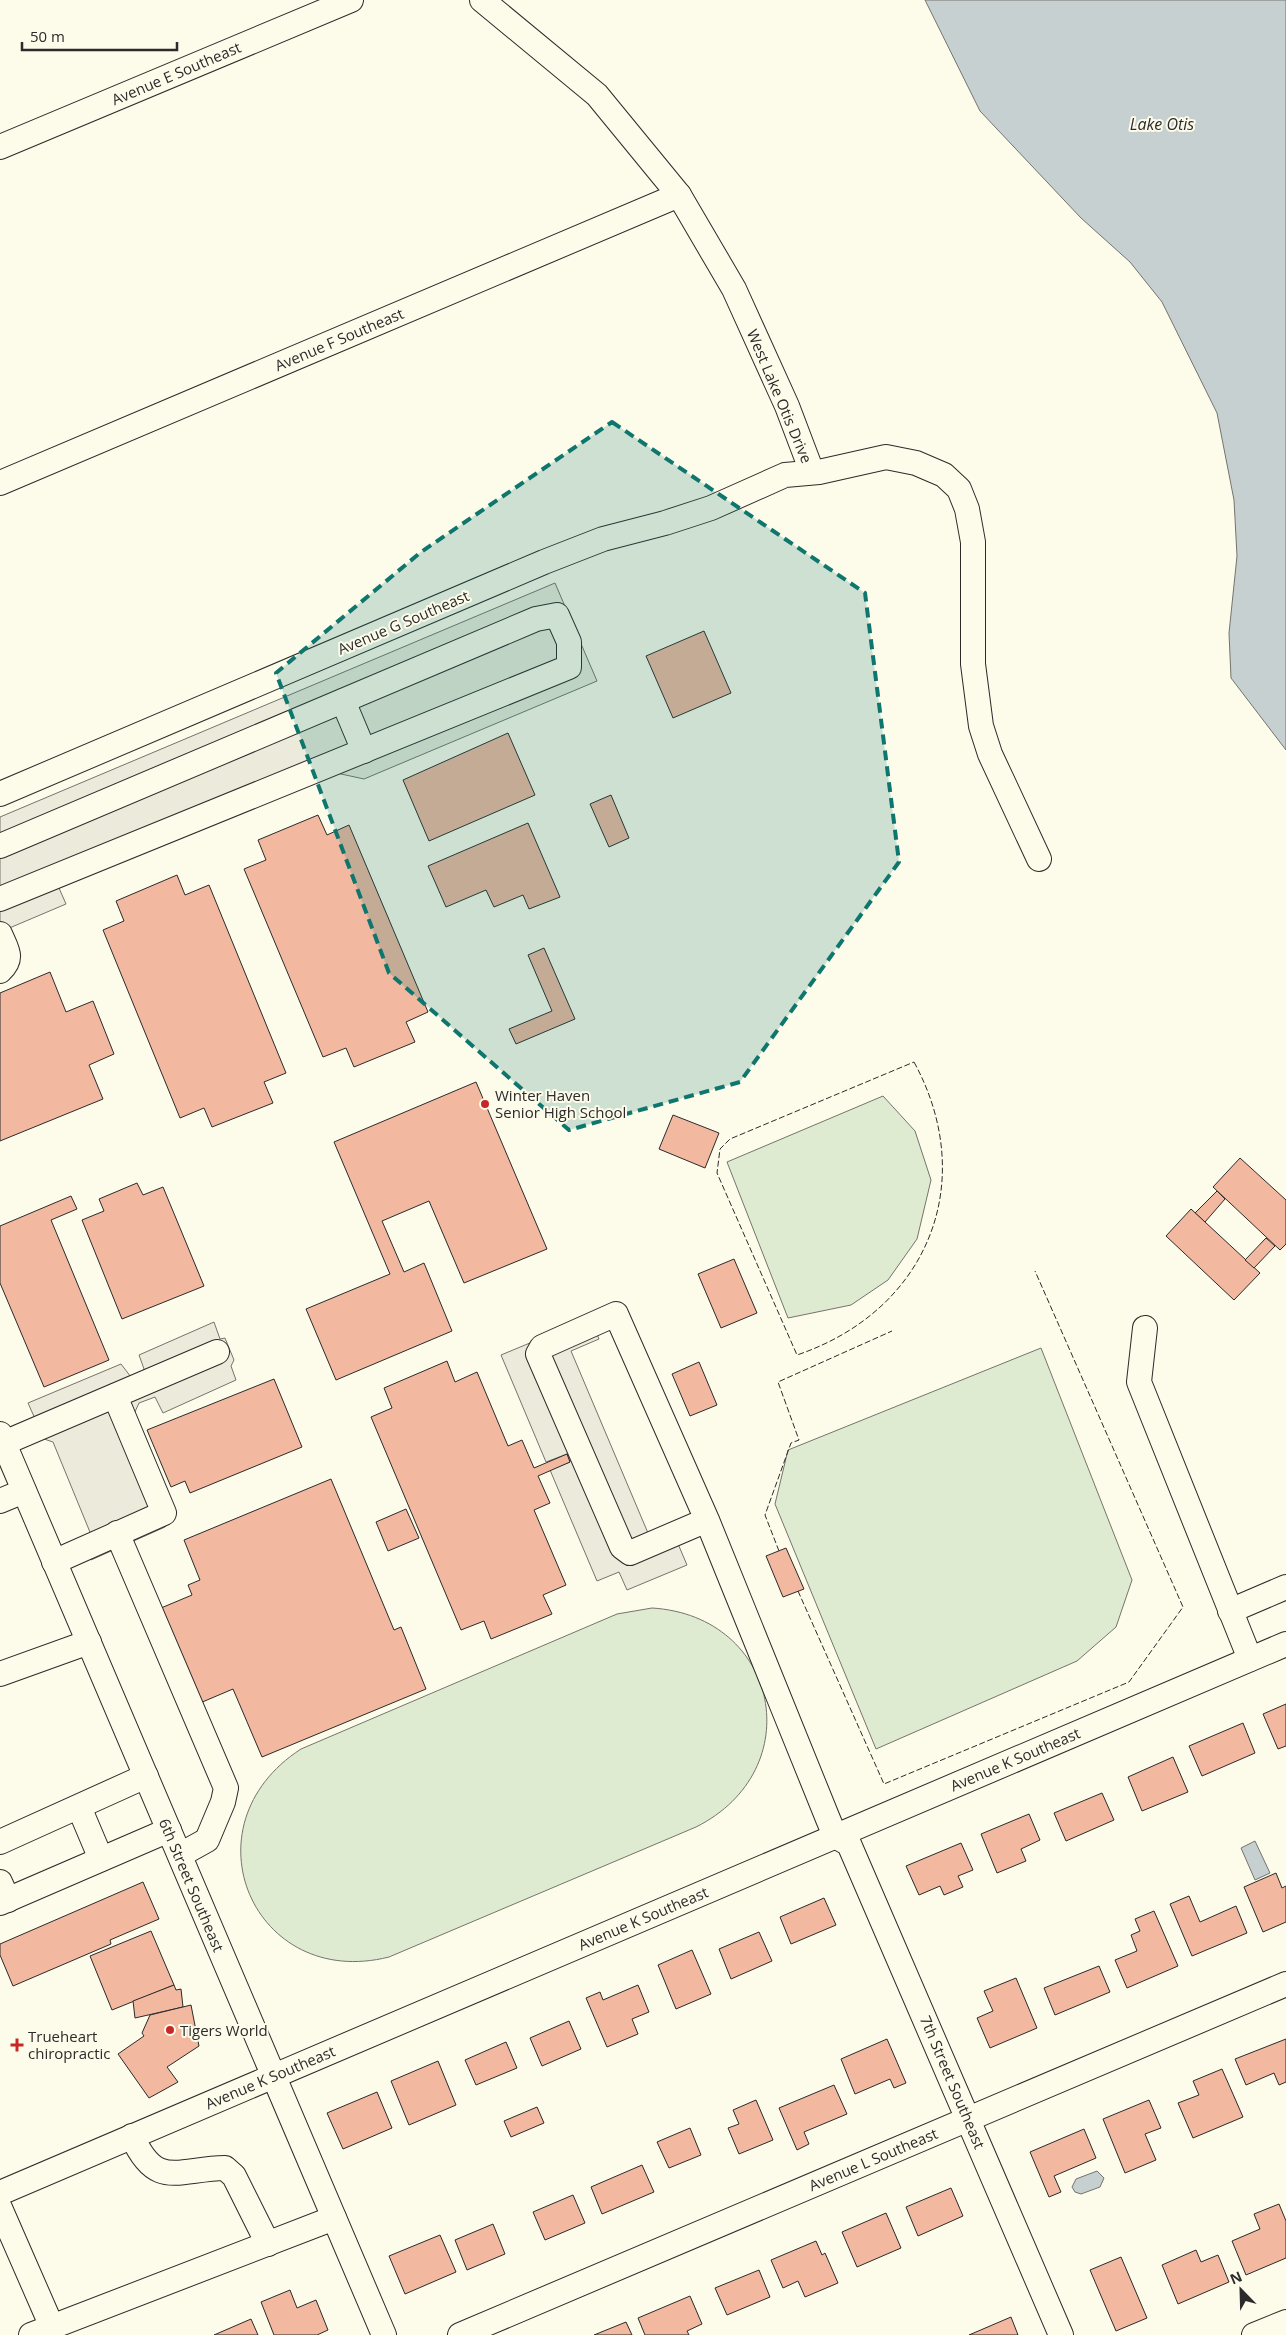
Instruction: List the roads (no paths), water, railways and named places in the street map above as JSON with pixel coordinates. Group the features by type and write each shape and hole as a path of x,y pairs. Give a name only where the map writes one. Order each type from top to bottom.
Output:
{"street":[{"name":"Avenue E Southeast","path":"0,147 351,0"},
{"name":"West Lake Otis Drive","path":"482,0 597,95 679,195 734,289 787,406 812,472 886,457 916,463 944,475 959,489 967,509 973,542 973,664 981,726 990,754 1039,859"},
{"name":"Avenue F Southeast","path":"0,483 679,195"},
{"name":"Avenue G Southeast","path":"0,794 544,562 603,539 665,523 711,508 785,475 812,472"},
{"path":"0,846 536,619 557,615 569,642 569,668 0,899"},
{"path":"343,701 364,751"},
{"path":"0,934 9,957 8,964 0,971"},
{"path":"707,1520 630,1553 622,1548 538,1354 542,1347 616,1314 707,1520 836,1836"},
{"path":"1145,1328 1139,1382 1250,1659"},
{"path":"2,1439 115,1396 217,1352"},
{"path":"54,1562 164,1513 115,1396"},
{"name":"6th Street Southeast","path":"2,1439 384,2335"},
{"path":"0,1501 24,1491"},
{"path":"117,1533 226,1788 224,1802 207,1840 180,1855"},
{"path":"1230,1611 1286,1587"},
{"path":"0,1674 89,1642"},
{"name":"Avenue K Southeast","path":"0,2193 1286,1644"},
{"path":"0,1842 146,1776"},
{"path":"79,1807 101,1859"},
{"path":"3,1895 101,1859 169,1830"},
{"name":"7th Street Southeast","path":"836,1836 849,1844 1061,2335"},
{"name":"Avenue L Southeast","path":"460,2335 1286,1984"},
{"path":"132,2136 140,2154 149,2166 160,2172 171,2173 225,2168 234,2176 268,2244"},
{"path":"0,2208 42,2331 334,2218"},
{"path":"1254,2335 1286,2322"}],"water":[{"name":"Lake Otis","path":"925,0 1286,0 1286,750 1231,678 1229,633 1237,556 1234,500 1217,413 1162,302 1130,262 1081,218 980,111"},
{"path":"1255,1841 1270,1873 1255,1880 1241,1848"},
{"path":"1097,2171 1104,2178 1100,2187 1081,2194 1075,2192 1072,2187 1076,2179"}],"place":[{"name":"Winter Haven Senior High School","path":"485,1104"},
{"name":"Tigers World","path":"170,2030"},
{"name":"Trueheart chiropractic","path":"17,2045"}]}
